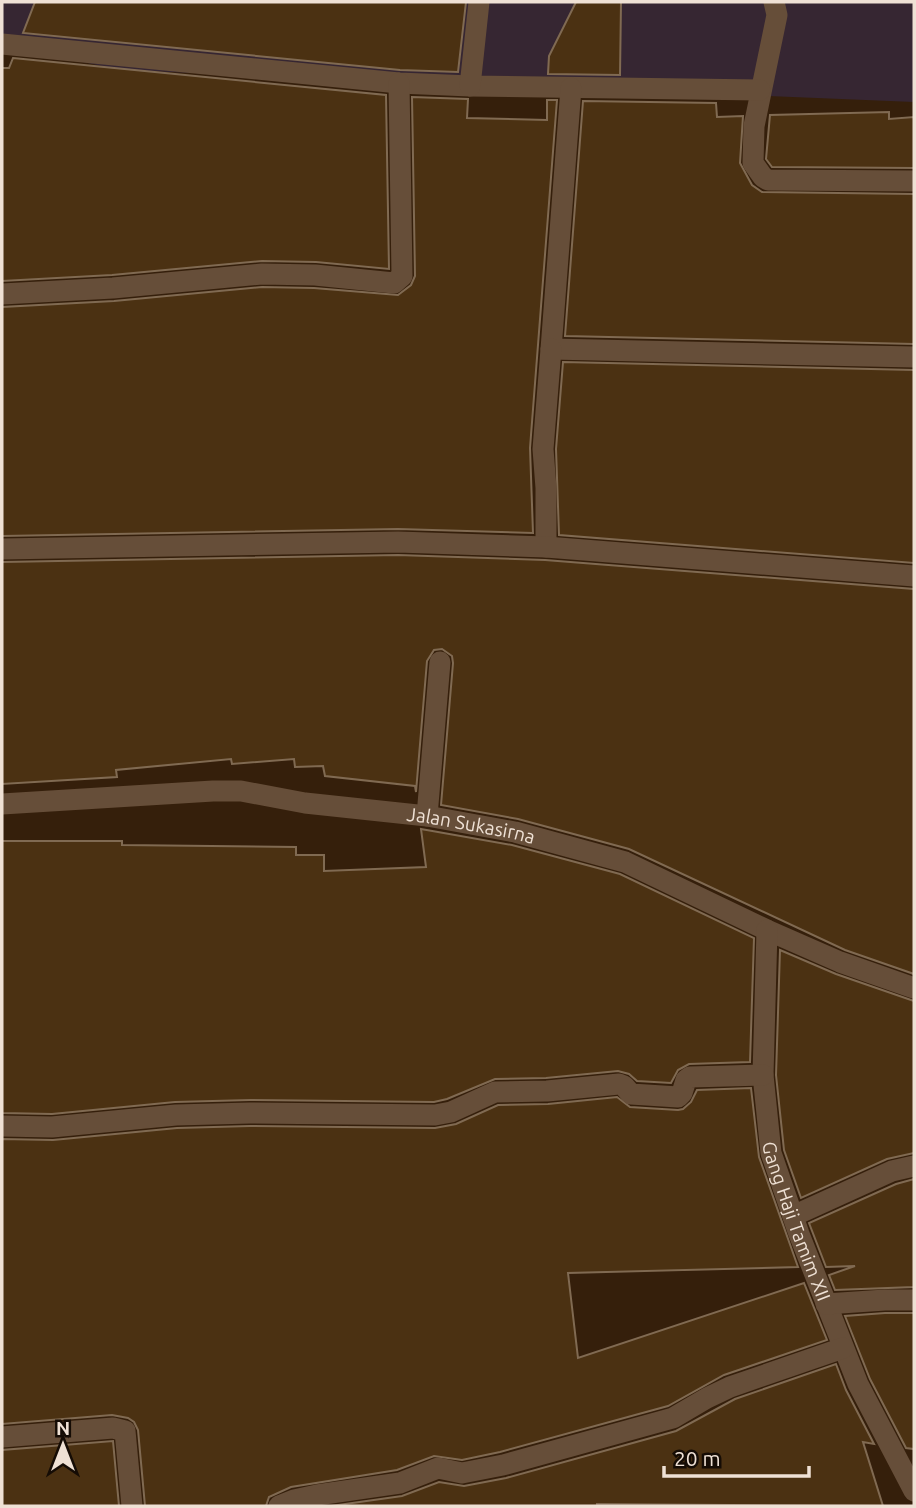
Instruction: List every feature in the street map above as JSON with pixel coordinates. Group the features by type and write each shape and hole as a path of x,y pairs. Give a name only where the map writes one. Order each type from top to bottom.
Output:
{"street":[{"path":"470,86 479,2"},
{"path":"774,2 776,15 754,126 753,163 763,177 768,180 914,181"},
{"path":"2,44 399,83 760,90"},
{"path":"2,294 113,288 262,274 315,275 394,283 402,276 399,83"},
{"path":"546,547 543,449 571,88"},
{"path":"551,349 914,357"},
{"path":"2,549 398,542 546,547 914,576"},
{"path":"426,816 440,662"},
{"name":"Jalan Sukasirna","path":"2,804 231,791 305,803 426,816 515,832 625,862 840,962 914,988"},
{"name":"Gang Haji Tamim XII","path":"767,930 763,1075 771,1153 858,1384 914,1491"},
{"path":"2,1126 52,1127 176,1115 250,1113 435,1115 451,1112 495,1092 547,1091 619,1084 631,1094 678,1097 690,1077 763,1075"},
{"path":"793,1216 892,1171 914,1166"},
{"path":"826,1304 914,1300"},
{"path":"279,1506 317,1495 400,1483 438,1468 462,1474 653,1424 673,1418 730,1387 843,1348"},
{"path":"2,1437 113,1428 125,1431 132,1506"}],"shaded area":[{"path":"2,2 914,2 914,102 121,70 2,45"}],"building":[{"path":"35,2 466,2 458,72 400,70 23,33"},
{"path":"576,2 621,2 620,75 548,74 549,56"},
{"path":"13,58 386,95 389,269 316,262 262,261 112,275 2,281 2,68 9,68"},
{"path":"412,97 468,99 467,118 547,120 547,100 557,100 530,448 533,533 398,529 2,536 2,307 114,301 262,287 398,295 411,285 415,276"},
{"path":"583,101 716,103 717,117 743,116 740,163 752,185 762,192 914,194 914,344 565,336"},
{"path":"889,112 889,119 914,117 914,168 772,167 766,159 770,115"},
{"path":"563,362 914,370 914,563 559,535 556,449"},
{"path":"398,555 545,560 914,589 914,974 845,950 629,849 518,819 441,805 453,663 452,656 442,649 434,650 427,661 416,792 415,786 325,776 323,766 295,767 294,759 232,764 231,759 116,770 117,777 2,784 2,562"},
{"path":"421,829 512,845 620,874 754,938 750,1062 689,1064 678,1070 671,1083 637,1081 629,1074 618,1071 546,1078 495,1079 434,1102 250,1100 175,1102 52,1114 2,1113 2,841 122,841 122,845 296,847 296,855 324,855 324,871 426,867"},
{"path":"780,950 836,974 914,1001 914,1153 887,1159 801,1198 784,1150 776,1075"},
{"path":"751,1088 759,1157 798,1267 568,1273 578,1358 804,1283 827,1340 724,1375 668,1406 500,1452 462,1460 434,1456 397,1470 291,1487 269,1497 266,1506 145,1506 138,1430 128,1418 112,1415 2,1424 2,1139 53,1140 177,1128 250,1126 435,1128 456,1124 498,1105 548,1104 617,1097 630,1107 678,1110 691,1102 697,1090"},
{"path":"914,1179 914,1287 835,1290 829,1275 855,1266 826,1267 809,1223 896,1184"},
{"path":"914,1313 914,1449 906,1448 870,1379 845,1316"},
{"path":"836,1364 846,1390 874,1444 863,1442 883,1506 331,1506 402,1496 439,1482 464,1486 506,1478 676,1431 735,1399"},
{"path":"113,1441 119,1506 2,1506 2,1450"}]}
